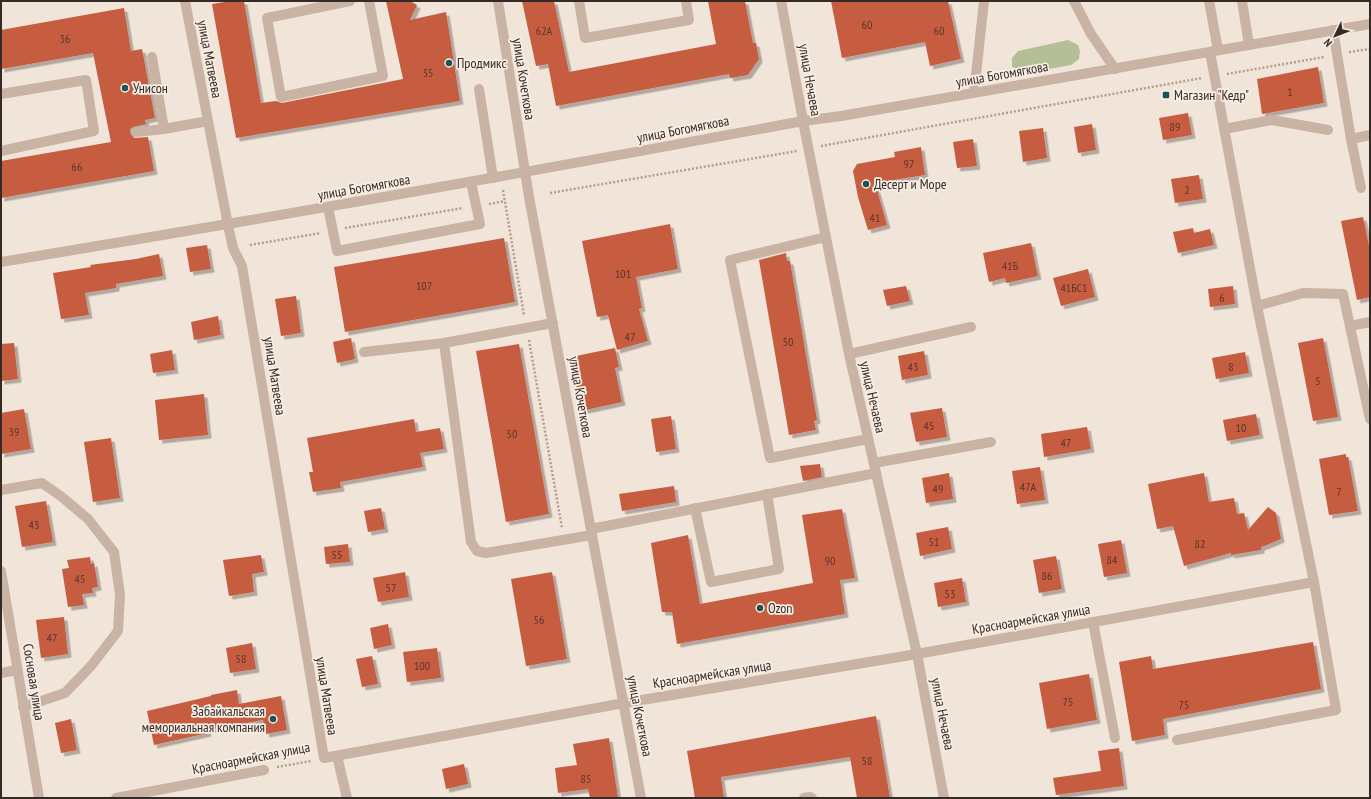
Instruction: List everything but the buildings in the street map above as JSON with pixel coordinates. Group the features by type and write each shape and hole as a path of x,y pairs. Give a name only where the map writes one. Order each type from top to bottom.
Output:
{"street":[{"name":"улица Матвеева","path":"185,1 228,225 233,248 242,266 324,758"},
{"path":"350,1 267,18 281,97 383,76 369,1"},
{"name":"улица Кочеткова","path":"498,1 525,173 641,798"},
{"path":"579,1 585,38 689,20 686,1"},
{"name":"улица Нечаева","path":"781,1 808,149 849,354 917,654 944,798"},
{"path":"974,93 984,1"},
{"path":"1074,1 1091,34 1115,69"},
{"path":"1177,740 1336,710 1314,582 1257,306 1224,129 1215,76 1209,1"},
{"path":"1242,1 1249,45"},
{"name":"улица Богомягкова","path":"1,262 228,225 525,173 803,121 841,116 1370,24"},
{"path":"1333,30 1351,139 1361,188"},
{"path":"152,57 164,129"},
{"path":"1,94 86,80 94,131 1,151"},
{"path":"479,89 493,178"},
{"path":"1224,129 1272,120 1328,130"},
{"path":"136,132 164,129 208,121"},
{"path":"1351,139 1370,135"},
{"path":"328,207 337,252 480,224 471,182"},
{"path":"826,237 730,260 770,458 868,439"},
{"path":"1257,306 1304,293 1343,294 1367,392 1370,419"},
{"path":"1350,326 1370,322"},
{"path":"364,352 444,343 553,323"},
{"path":"849,354 971,327"},
{"path":"444,343 472,542 477,551 486,553 564,540 591,532 694,508 767,494 991,442"},
{"path":"1,490 42,483 62,497 88,519 114,552 120,595 118,631 91,666 65,693 23,707"},
{"path":"694,508 711,582 779,569 767,494"},
{"name":"Сосновая улица","path":"1,571 38,798"},
{"name":"Красноармейская улица","path":"324,758 624,703 917,654 1314,582"},
{"path":"1093,622 1115,738"},
{"path":"1,673 17,670"},
{"path":"337,756 347,798"},
{"name":"Красноармейская улица","path":"116,798 264,770"},
{"path":"804,798 812,798"}],"path":[{"path":"550,193 808,149 834,142 1370,49"},
{"path":"250,245 505,201 564,540"},
{"name":"Красноармейская улица","path":"264,770 324,758"}],"green space":[{"path":"1068,40 1078,45 1080,51 1079,59 1071,65 1022,74 1016,72 1012,66 1012,58 1018,51"}],"place":[{"name":"Продмикс","path":"449,63"},
{"name":"Унисон","path":"125,88"},
{"name":"Магазин \"Кедр\"","path":"1166,95"},
{"name":"Десерт и Море","path":"866,184"},
{"name":"Ozon","path":"760,608"},
{"name":"Забайкальская мемориальная компания","path":"273,719"}]}
